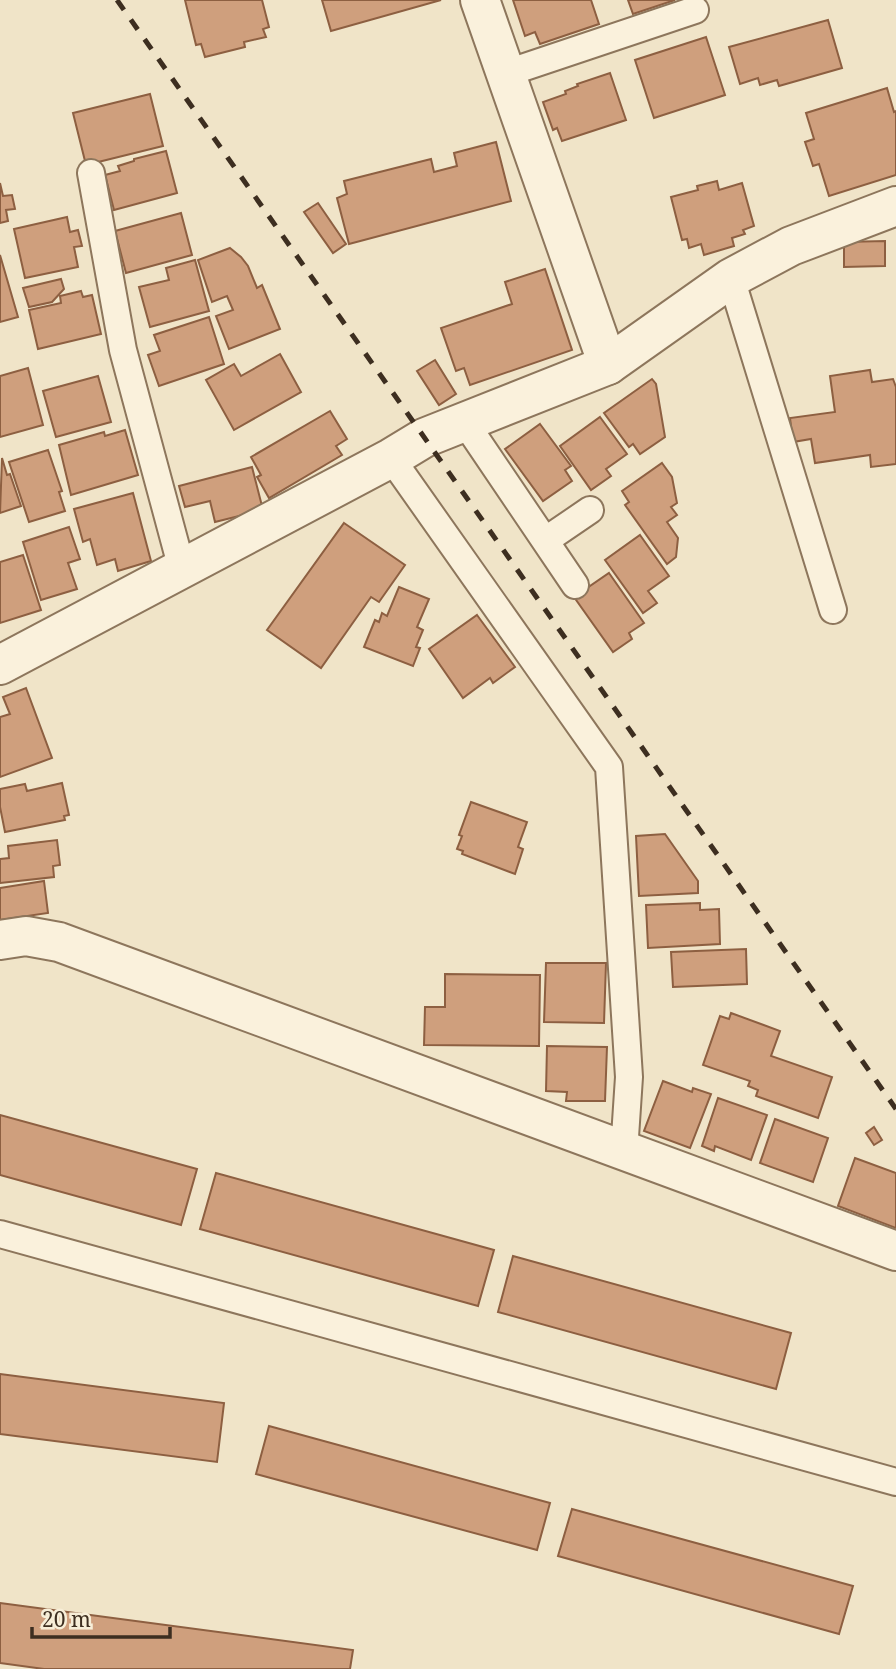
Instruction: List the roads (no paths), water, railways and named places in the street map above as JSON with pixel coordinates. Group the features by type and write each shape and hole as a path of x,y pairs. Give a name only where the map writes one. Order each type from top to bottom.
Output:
{"street":[{"path":"480,0 608,365"},
{"path":"0,665 424,438 608,365 732,278 791,246 896,206"},
{"path":"0,940 26,936 59,942 896,1251"}],"lane":[{"path":"507,73 695,10"},
{"path":"91,173 124,350 182,569"},
{"path":"732,278 833,610"},
{"path":"464,421 575,584"},
{"path":"391,458 609,767 629,1077 624,1152"},
{"path":"545,540 590,510"},
{"path":"0,1234 896,1482"}],"railway":[{"path":"117,0 896,1109"}]}
